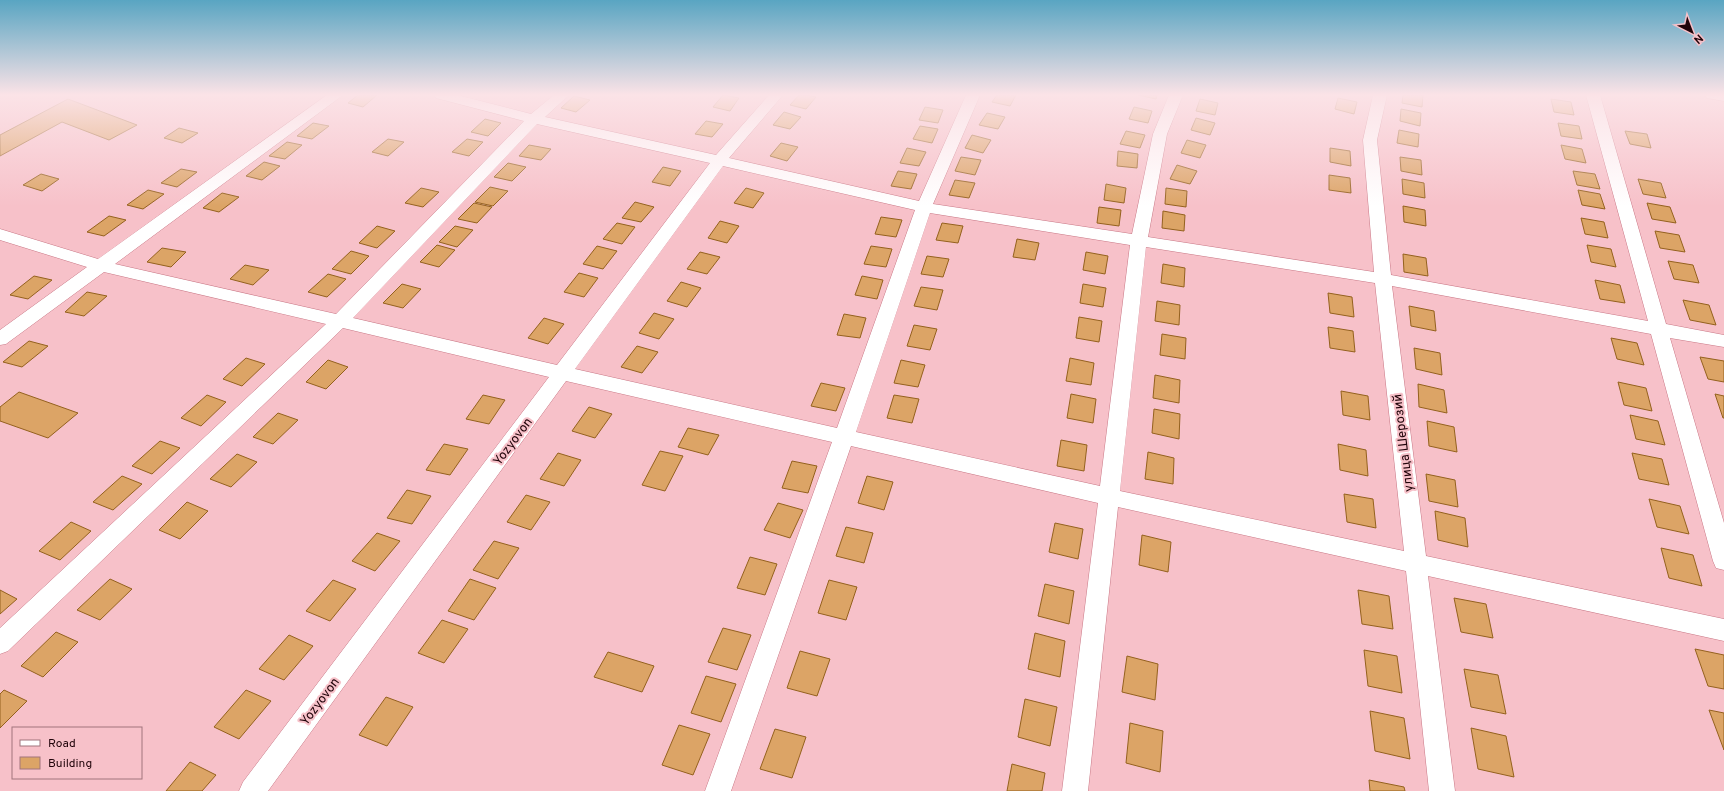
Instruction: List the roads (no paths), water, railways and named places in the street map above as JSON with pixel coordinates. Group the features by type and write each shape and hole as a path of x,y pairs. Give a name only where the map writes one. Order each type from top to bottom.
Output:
{"street":[{"path":"0,339 285,132"},
{"path":"0,643 339,322 522,132"},
{"path":"591,132 924,207 1383,279 1724,341"},
{"name":"Yozyovon","path":"252,791 719,161 744,132"},
{"path":"718,791 924,207 957,132"},
{"path":"1076,791 1140,240 1161,132"},
{"name":"улица Шерозий","path":"1372,132 1370,140 1383,279 1442,791"},
{"path":"1603,132 1660,329 1724,561"},
{"path":"0,234 101,266 339,322 1110,497 1724,630"}]}
